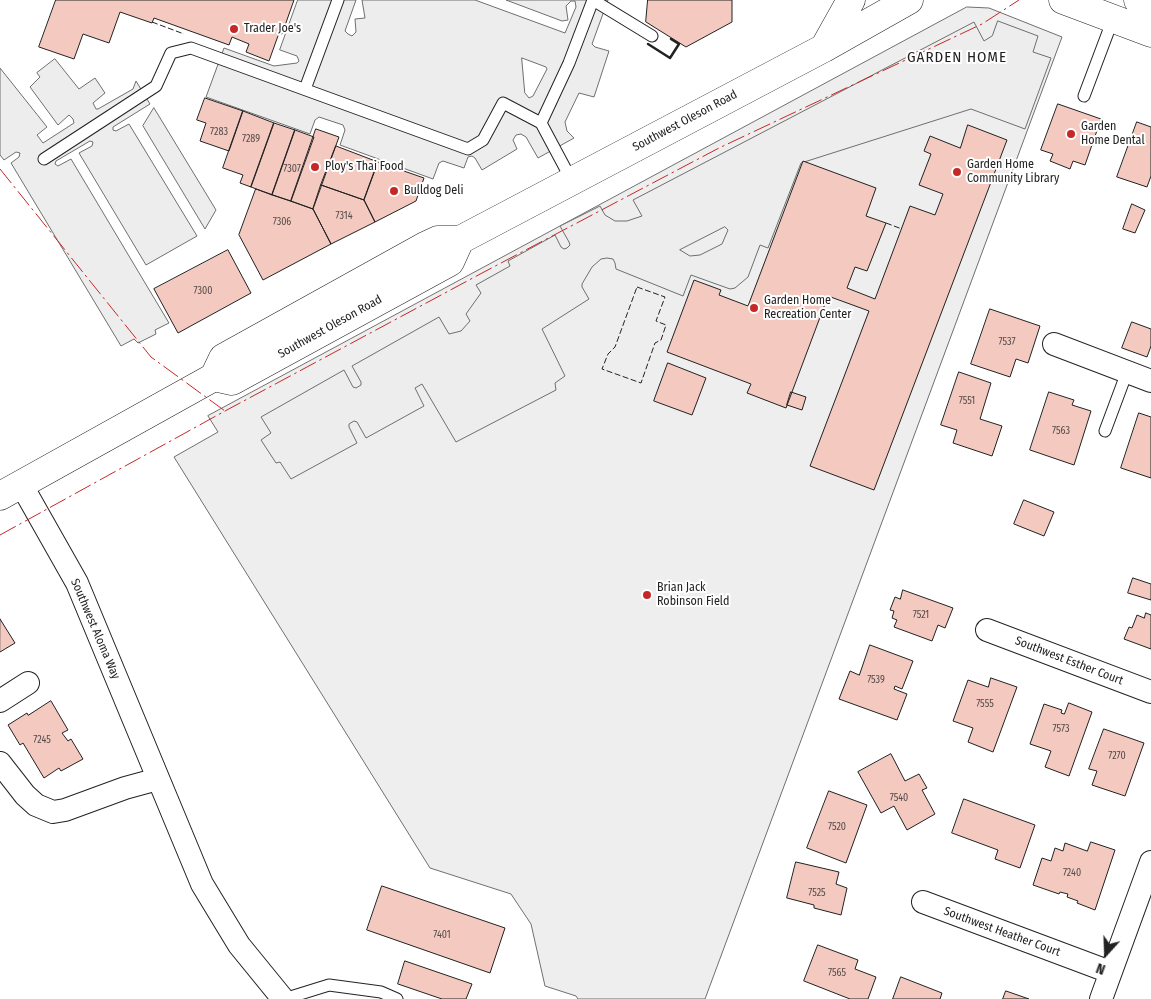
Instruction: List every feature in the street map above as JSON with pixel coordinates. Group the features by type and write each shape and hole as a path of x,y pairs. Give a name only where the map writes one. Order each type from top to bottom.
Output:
{"main road":[{"path":"824,48 851,0"},
{"name":"Southwest Oleson Road","path":"11,490 214,377 232,381 450,262 460,240 824,48 909,0"},
{"path":"1063,0 1151,33"},
{"path":"1138,0 1151,11"}],"street":[{"path":"1054,344 1151,381"},
{"name":"Southwest Aloma Way","path":"11,490 77,583 202,884 239,945 284,999"},
{"name":"Southwest Esther Court","path":"987,630 1151,692"},
{"path":"0,701 28,683"},
{"path":"0,763 36,805 53,812 65,810 126,788 158,779"},
{"path":"1101,999 1151,862"},
{"name":"Southwest Heather Court","path":"923,902 1110,972"}],"lane":[{"path":"305,89 338,0"},
{"path":"540,123 569,63 593,0 652,36"},
{"path":"1084,96 1113,19"},
{"path":"44,159 156,86 171,53 191,48 468,148 483,140 503,102 540,123 572,181"},
{"path":"1105,431 1127,372"},
{"path":"284,999 329,985 381,992 398,999"}],"shaded area":[{"path":"298,0 356,0 345,31 352,36 356,32 355,19 365,18 362,0 475,0 565,33 576,7 575,1 571,1 566,6 568,20 562,21 506,0 608,0 592,44 595,47 609,51 594,97 579,93 565,122 567,131 574,138 538,158 526,137 521,134 516,135 513,140 517,149 482,170 472,156 468,157 464,168 443,161 439,163 433,179 340,145 345,130 343,125 319,117 315,120 310,134 206,97 224,48 274,66 297,63 299,61 297,56 280,50","holes":["522,58 547,69 533,96 529,98 525,93"]},
{"name":"Garden Home Recreation Center","path":"967,7 989,8 1062,37 705,999 578,999 576,996 545,986 531,924 511,894 430,868 174,457 218,432 208,416"},
{"path":"998,21 1038,36 1033,52 1051,58 1025,129 971,109 801,163 768,248 760,245 748,277 735,288 730,289 691,275 683,296 616,269 613,259 601,259 592,267 582,284 589,299 542,329 565,376 555,383 556,390 456,442 422,384 415,388 424,406 366,438 357,422 354,421 349,424 349,427 357,443 291,479 280,462 276,463 261,440 271,433 261,417 344,370 353,387 356,388 361,385 361,382 352,366 439,317 449,334 461,331 470,321 466,314 481,293 476,285 510,266 508,261 555,235 561,247 567,248 570,245 560,226 600,206 605,215 615,221 627,221 642,216 633,200 974,22 984,41 992,36","holes":["725,227 728,230 722,244 700,255 690,256 680,250"]},
{"path":"55,59 79,89 95,78 105,93 93,103 96,109 133,89 136,81 150,104 113,127 113,130 116,131 129,124 197,236 146,265 79,153 92,146 93,142 90,141 56,161 55,164 58,166 71,159 169,323 155,330 156,334 138,343 134,339 121,346 11,163 19,157 20,153 16,152 4,160 0,155 0,68 47,127 37,135 43,143 74,123 69,115 58,125 30,87 40,77 37,73"},
{"path":"154,108 216,210 205,229 143,126"}],"building":[{"name":"Trader Joe's","path":"56,0 294,0 282,34 279,33 269,61 246,52 249,44 232,37 229,45 154,18 152,23 120,12 109,43 83,34 74,59 39,47"},
{"path":"648,0 732,0 732,22 686,47 646,22"},
{"path":"205,98 243,111 229,151 200,141 206,123 197,120"},
{"name":"Garden Home Dental","path":"1058,104 1101,119 1085,165 1073,161 1070,169 1050,161 1053,154 1041,150"},
{"path":"243,111 274,123 251,187 240,183 243,175 223,168"},
{"path":"1137,122 1151,127 1151,176 1147,187 1117,177"},
{"path":"274,123 295,130 272,195 251,187"},
{"name":"Garden Home Recreation Center","path":"968,125 1007,140 874,490 810,466 869,311 828,296 786,408 747,393 751,384 667,352 694,280 721,290 719,295 748,306 803,161 876,188 866,216 886,223 867,271 855,267 847,288 875,299 910,206 935,215 943,194 919,185 931,154 924,151 930,136 960,148"},
{"name":"Ploy's Thai Food","path":"316,129 339,137 313,209 291,201"},
{"path":"295,130 314,137 291,201 272,195"},
{"path":"336,146 378,162 364,200 321,185"},
{"name":"Bulldog Deli","path":"378,162 424,178 416,201 375,222 364,200"},
{"path":"321,185 364,200 375,222 331,244 313,209"},
{"path":"256,189 313,209 331,244 263,280 239,235"},
{"path":"1132,204 1145,210 1135,233 1123,229"},
{"path":"228,250 251,293 178,333 154,289"},
{"path":"990,309 1040,326 1028,363 1016,359 1010,377 971,364"},
{"path":"1132,322 1151,329 1151,346 1147,357 1122,348"},
{"path":"668,363 706,378 692,415 654,401"},
{"path":"959,372 991,383 980,419 1002,426 992,456 953,443 957,430 941,425"},
{"path":"791,392 806,397 802,410 787,405"},
{"path":"1049,392 1074,400 1072,405 1091,411 1074,465 1030,450"},
{"path":"1139,413 1151,417 1151,478 1121,468"},
{"path":"1024,500 1054,512 1044,536 1014,524"},
{"path":"1133,578 1151,584 1151,600 1128,593"},
{"path":"903,590 953,608 945,628 938,625 932,641 894,627 897,620 892,618 894,611 890,610 895,597 900,599"},
{"path":"1146,613 1151,615 1151,649 1124,639 1129,627 1132,628 1137,615 1144,618"},
{"path":"0,619 15,643 0,652"},
{"path":"870,645 913,661 902,689 895,686 894,689 907,694 897,720 839,699 850,671 859,675"},
{"path":"991,678 1017,687 993,752 968,742 973,728 953,721 968,680 988,687"},
{"path":"51,701 68,730 62,733 68,741 71,739 83,759 61,771 59,768 44,778 23,743 20,745 8,725"},
{"path":"1069,703 1092,712 1069,776 1045,767 1051,751 1030,744 1044,704 1062,710 1061,713 1064,714"},
{"path":"1104,729 1144,743 1125,796 1092,785 1097,771 1089,769"},
{"path":"891,754 905,781 919,774 927,788 922,790 935,814 907,830 894,806 881,813 858,772"},
{"path":"829,791 867,805 846,863 807,848"},
{"path":"964,799 1035,825 1020,868 995,859 998,850 952,833"},
{"path":"1091,842 1115,850 1095,910 1077,903 1078,901 1067,897 1068,894 1060,892 1059,894 1033,885 1042,858 1051,861 1055,848 1063,851 1065,843 1087,851"},
{"path":"796,862 839,872 836,884 847,888 841,915 787,898"},
{"path":"382,886 505,928 490,973 367,930"},
{"path":"818,945 858,960 855,969 876,977 868,999 850,999 804,981"},
{"path":"405,961 472,984 466,999 442,999 398,984"},
{"path":"901,977 942,993 940,999 893,999"},
{"path":"1006,991 1029,999 1003,999"}],"fence":[{"path":"152,22 184,34"},
{"path":"886,223 902,229"},
{"path":"637,287 665,297 656,321 666,325 661,340 655,343 641,383 602,369 608,354 615,347 637,287"}],"wall":[{"path":"648,44 670,58 679,44 671,39"}],"power":[{"path":"0,535 225,411 719,148 982,24 1019,0"},
{"path":"0,169 151,357 225,411"}],"place":[{"name":"Trader Joe's","path":"234,29"},
{"name":"Garden Home Dental","path":"1071,134"},
{"name":"Ploy's Thai Food","path":"315,167"},
{"name":"Garden Home Community Library","path":"957,172"},
{"name":"Bulldog Deli","path":"394,191"},
{"name":"Garden Home Recreation Center","path":"754,308"},
{"name":"Brian Jack Robinson Field","path":"647,595"}],"district":[{"name":"GARDEN HOME","path":"957,58"}]}
